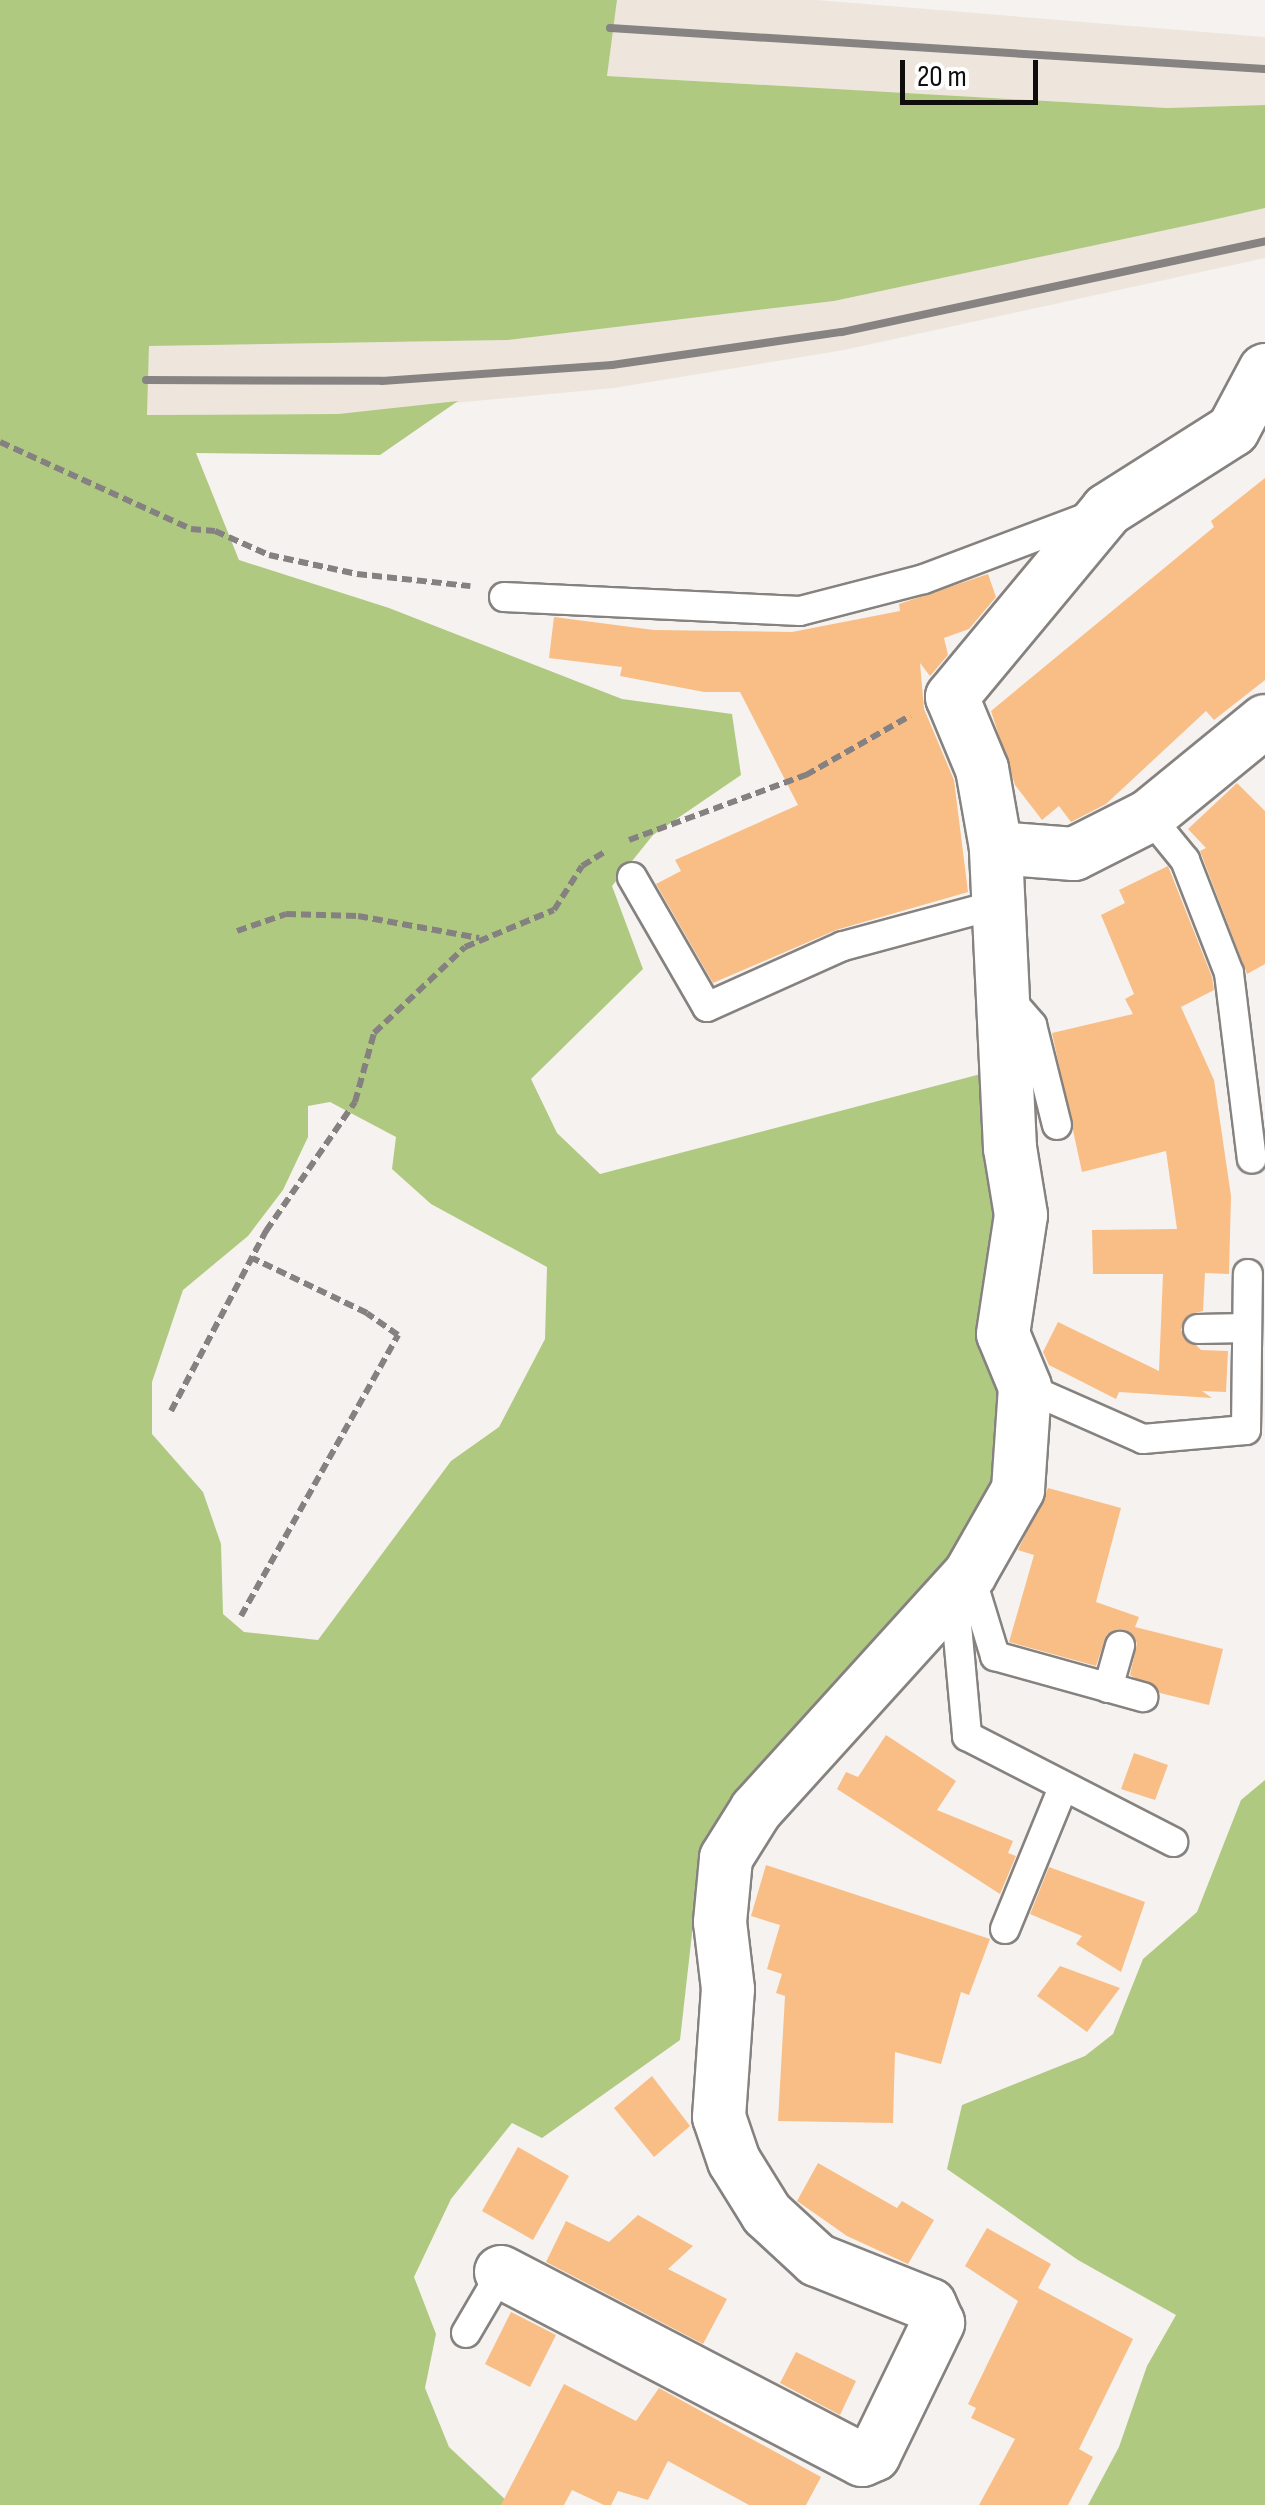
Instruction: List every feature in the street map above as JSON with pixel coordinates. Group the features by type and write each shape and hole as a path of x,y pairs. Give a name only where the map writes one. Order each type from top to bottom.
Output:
{"street":[{"path":"507,2263 862,2460 874,2455 938,2323 930,2305 817,2260 768,2214 734,2161 719,2117 728,1989 720,1922 726,1858 756,1810 962,1582 1018,1490 1025,1387 1003,1334 1021,1216 1010,1148 996,848 982,769 952,697 1106,510 1221,442 1265,370"},
{"path":"996,848 1074,854 1149,816 1265,721"}],"lane":[{"path":"504,597 800,611 924,578 1106,510"},
{"path":"1149,816 1185,860 1229,973 1252,1159"},
{"path":"632,877 707,1007 842,946 999,904"},
{"path":"1002,991 1032,1025 1057,1125"},
{"path":"1025,1387 1143,1439 1255,1428 1246,1328 1248,1274"},
{"path":"1198,1329 1246,1328"},
{"path":"962,1582 995,1656 1143,1697"},
{"path":"962,1582 967,1736 1062,1790 1173,1842"},
{"path":"1108,1688 1120,1646"},
{"path":"1005,1928 1062,1790"},
{"path":"466,2332 507,2263"}],"path":[{"path":"0,442 191,528 216,531 269,555 357,574 479,587 504,597"},
{"path":"171,1411 252,1258 355,1102 374,1033 437,970 480,939 554,910 593,857 661,825 806,774 952,697"},
{"path":"237,931 286,914 358,916 480,939"},
{"path":"241,1616 398,1336 368,1314 252,1258"}],"shaded area":[{"path":"617,0 817,0 1265,37 1265,105 1167,108 606,76"},
{"path":"1265,208 1265,258 844,350 614,388 338,414 146,415 149,346 508,340 833,301"}],"green space":[{"path":"0,0 617,0 607,76 1167,108 1265,105 1265,208 1208,221 834,301 508,340 149,346 147,415 338,414 458,401 380,455 196,453 239,560 389,608 622,699 732,714 741,775 653,835 612,886 643,969 531,1079 557,1133 600,1174 996,1070 1006,1467 956,1550 701,1854 680,2040 542,2138 512,2123 451,2199 414,2277 436,2334 425,2388 449,2447 511,2505 0,2505","holes":["330,1102 396,1137 392,1169 431,1204 547,1267 545,1339 499,1427 451,1461 318,1640 244,1632 223,1614 221,1544 203,1492 152,1434 152,1382 183,1290 248,1236 283,1190 308,1137 308,1106"]},
{"path":"1265,1780 1265,2505 1088,2505 1119,2447 1147,2366 1176,2315 1078,2260 947,2169 962,2105 1085,2056 1113,2034 1143,1959 1197,1912 1241,1800"}],"building":[{"path":"1265,478 1265,680 1214,720 1206,711 1106,804 1071,822 1059,806 1042,820 1015,785 991,711 1214,527 1211,521"},
{"path":"988,574 996,597 969,629 944,638 948,655 930,676 920,663 924,709 954,780 968,892 836,930 713,983 656,884 681,871 675,860 798,805 740,692 704,692 620,676 622,667 549,658 554,617 654,630 792,632 900,611 899,604"},
{"path":"1237,783 1265,811 1265,964 1247,974 1200,851 1206,848 1188,829"},
{"path":"1168,866 1212,977 1214,990 1181,1007 1214,1080 1231,1196 1229,1274 1205,1273 1203,1311 1188,1315 1181,1330 1201,1350 1228,1351 1226,1392 1202,1391 1212,1398 1119,1392 1116,1399 1049,1365 1043,1352 1058,1322 1159,1371 1163,1274 1093,1274 1092,1230 1177,1229 1166,1151 1082,1172 1052,1033 1133,1014 1125,999 1134,994 1101,915 1125,903 1119,890"},
{"path":"1048,1488 1121,1508 1096,1602 1139,1617 1135,1627 1223,1649 1209,1705 1160,1693 1130,1675 1137,1643 1126,1630 1107,1634 1096,1666 1009,1642 1034,1555 1018,1550"},
{"path":"886,1735 956,1781 937,1810 1013,1841 1008,1853 1016,1856 1000,1894 837,1789 846,1772 858,1777"},
{"path":"1134,1753 1168,1765 1155,1800 1121,1789"},
{"path":"766,1865 990,1939 969,1995 961,1992 941,2064 895,2052 893,2123 778,2121 785,1996 776,1993 782,1974 767,1969 780,1925 751,1916"},
{"path":"1049,1867 1145,1902 1121,1972 1076,1944 1082,1936 1030,1914"},
{"path":"1060,1966 1120,1988 1087,2032 1037,1996"},
{"path":"652,2076 690,2126 654,2157 614,2108"},
{"path":"518,2147 569,2176 533,2240 482,2211"},
{"path":"818,2163 897,2208 902,2201 934,2220 908,2264 847,2236 797,2201"},
{"path":"638,2215 693,2246 668,2269 727,2299 703,2344 546,2262 566,2221 609,2242"},
{"path":"987,2228 1051,2264 1038,2288 1133,2339 1079,2449 1093,2457 1068,2505 979,2505 1015,2439 971,2418 976,2408 968,2404 1018,2301 965,2266"},
{"path":"511,2312 556,2335 530,2387 485,2364"},
{"path":"796,2352 856,2381 840,2415 780,2383"},
{"path":"564,2384 636,2421 659,2388 821,2477 806,2505 749,2505 668,2461 648,2500 618,2491 611,2505 604,2505 572,2490 564,2505 501,2505"}],"railway":[{"path":"610,28 1265,69"},
{"path":"146,380 382,381 612,365 842,332 1265,241"}]}
